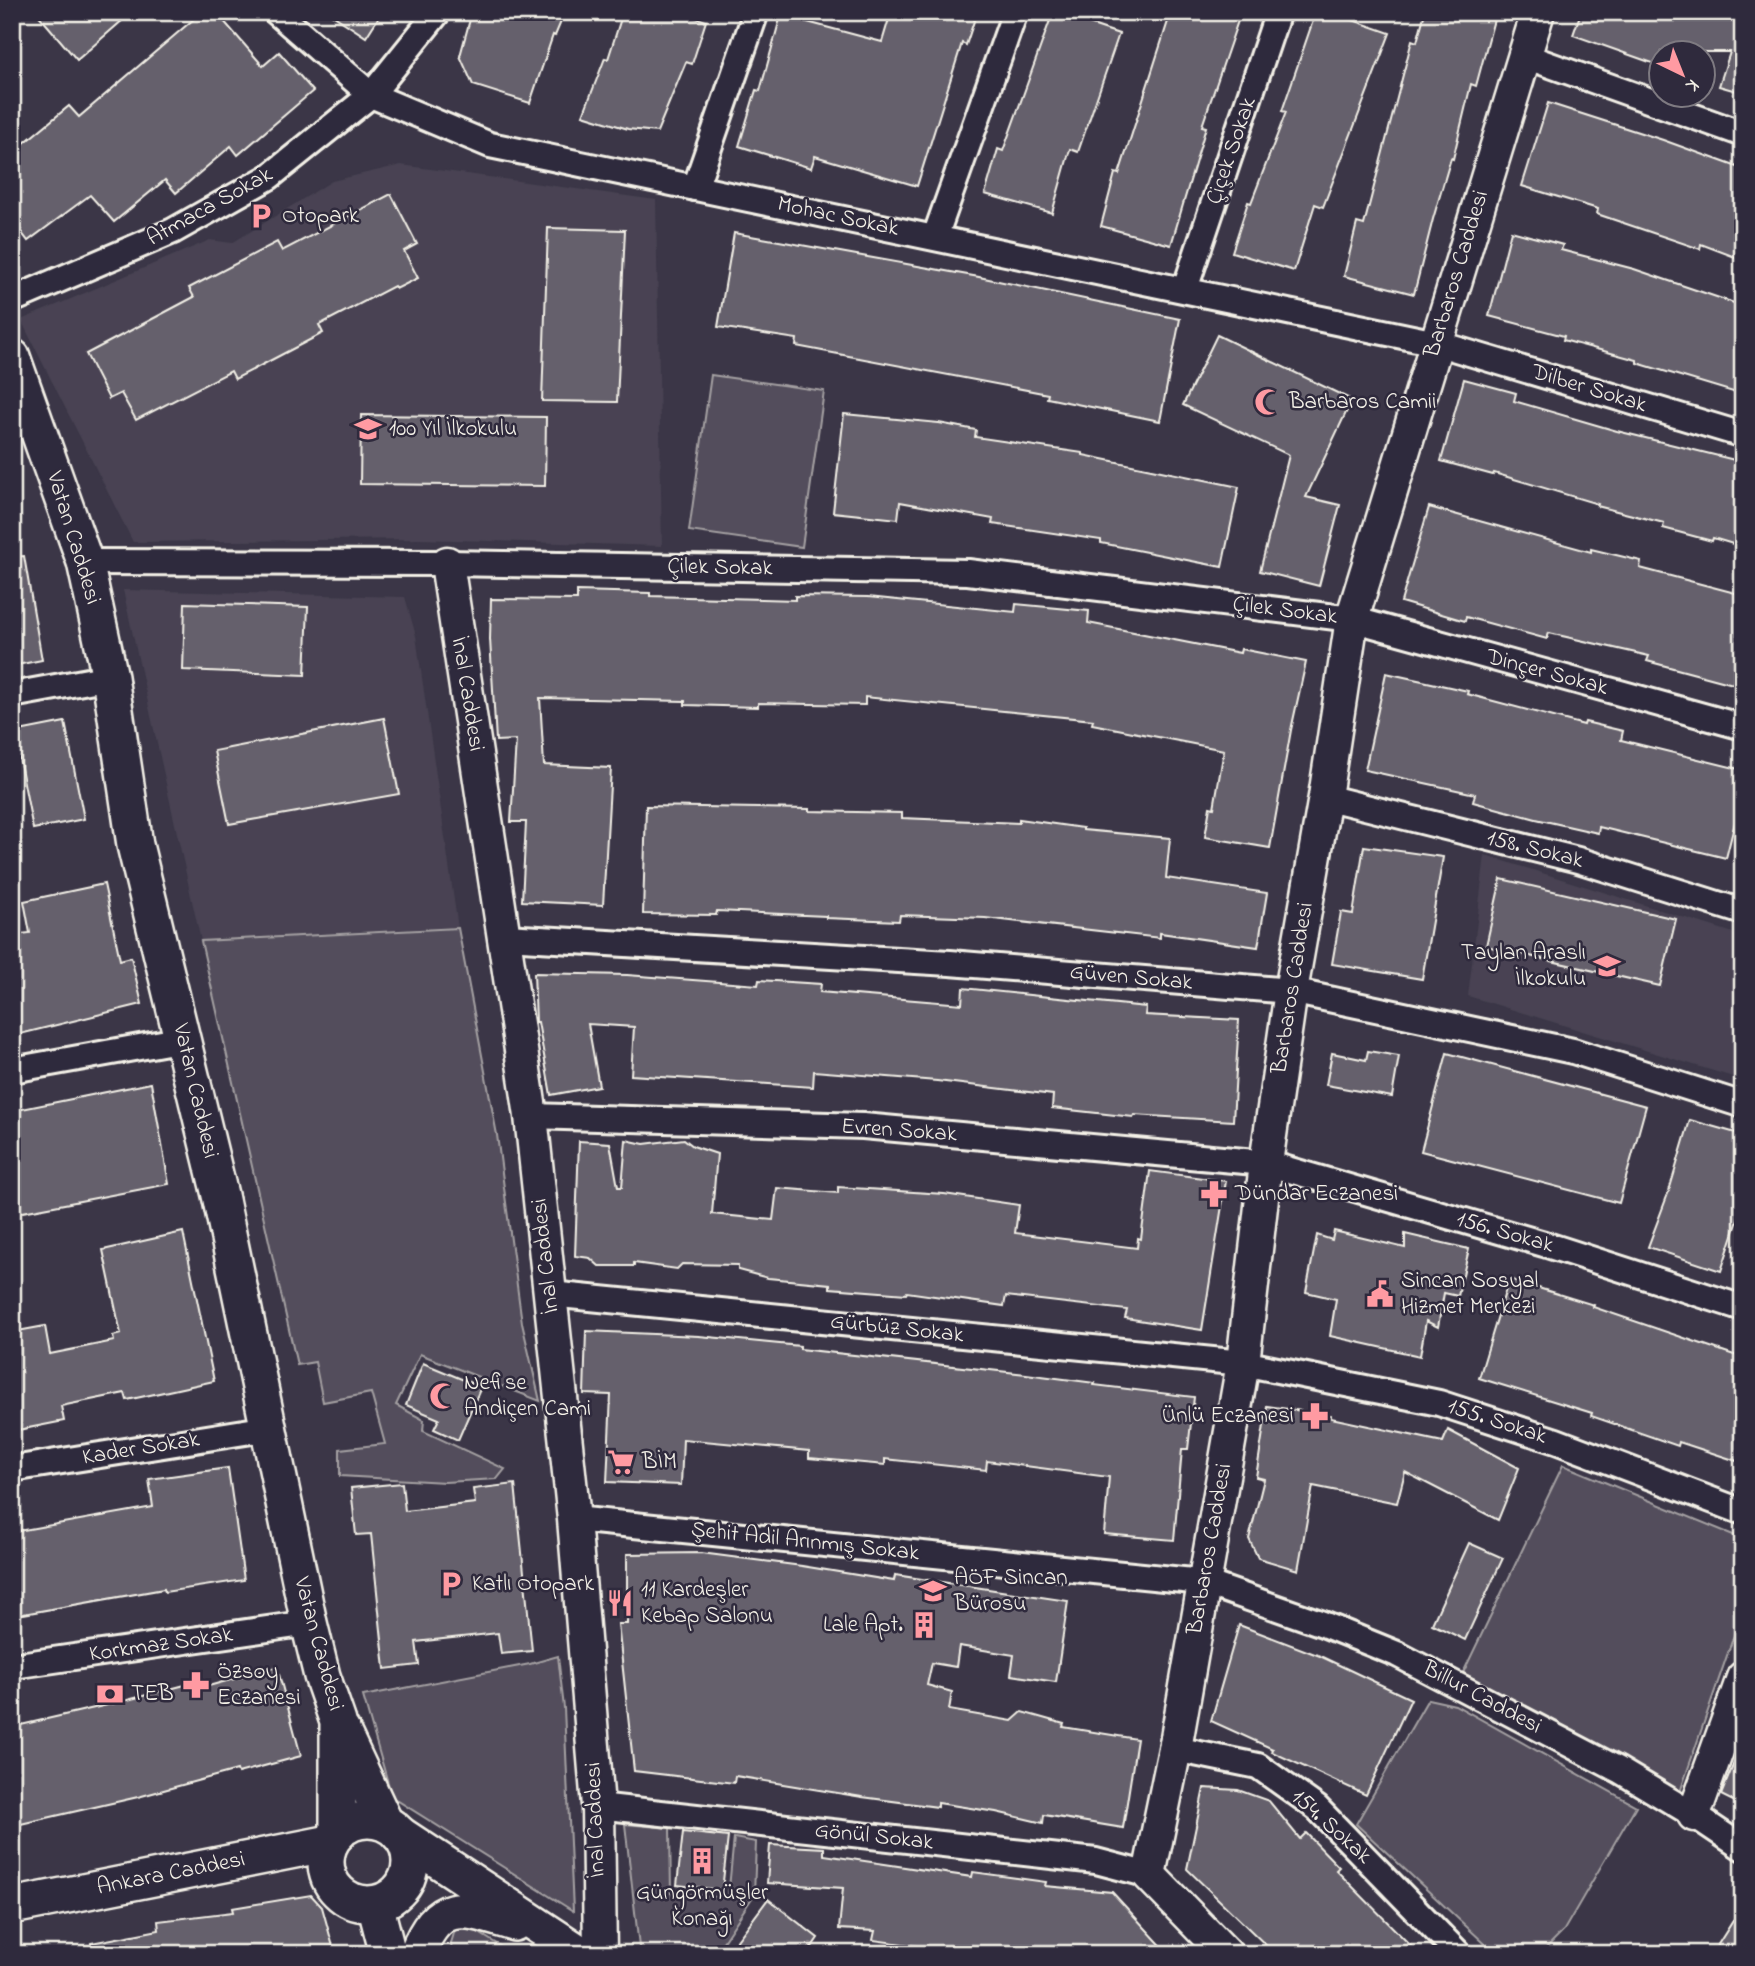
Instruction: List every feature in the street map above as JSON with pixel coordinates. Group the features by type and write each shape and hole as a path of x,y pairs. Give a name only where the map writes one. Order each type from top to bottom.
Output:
{"main road":[{"name":"Vatan Caddesi","path":"12,357 85,562 110,677 135,845 220,1195 309,1623 322,1676 338,1722 334,1838"},
{"path":"338,1722 392,1829 407,1845 410,1857 409,1870 398,1893 387,1900 362,1904 349,1900 338,1892 330,1882 326,1869 326,1856 334,1838 348,1825 360,1821 392,1829 581,1954"},
{"name":"Ankara Caddesi","path":"12,1906 334,1838"},
{"path":"375,1904 388,1954"},
{"path":"417,1954 426,1931 441,1916 467,1909 551,1934"}],"street":[{"name":"Mohac Sokak","path":"276,12 370,95 489,145 1436,342"},
{"name":"Atmaca Sokak","path":"12,300 173,231 269,177 370,95 438,12"},
{"path":"695,188 756,12"},
{"path":"935,237 1015,12"},
{"name":"Çiçek Sokak","path":"1185,289 1278,12"},
{"name":"Barbaros Caddesi","path":"1149,1875 1175,1749 1243,1363 1266,1163 1291,991 1325,797 1352,619 1538,12"},
{"path":"1525,55 1743,134"},
{"name":"Dilber Sokak","path":"1436,342 1743,435"},
{"name":"Çilek Sokak","path":"85,562 447,563 968,572 1352,619"},
{"name":"İnal Caddesi","path":"447,563 531,1116 574,1518 598,1806 600,1954"},
{"name":"Dinçer Sokak","path":"1352,619 1743,727"},
{"path":"12,695 110,677"},
{"name":"158. Sokak","path":"1325,797 1578,860 1743,912"},
{"name":"Güven Sokak","path":"505,936 950,963 1291,991 1573,1051 1743,1105"},
{"path":"12,1070 184,1039"},
{"name":"Evren Sokak","path":"531,1116 863,1126 1266,1163"},
{"name":"156. Sokak","path":"1266,1163 1544,1244 1743,1308"},
{"name":"Gürbüz Sokak","path":"550,1294 1243,1363"},
{"name":"155. Sokak","path":"1243,1363 1439,1403 1556,1441 1743,1512"},
{"name":"Kader Sokak","path":"12,1469 270,1428"},
{"name":"Şehit Adil Arınmış Sokak","path":"574,1518 1203,1582"},
{"name":"Billur Caddesi","path":"1203,1582 1397,1654 1619,1770 1743,1848"},
{"name":"Korkmaz Sokak","path":"12,1667 309,1623"},
{"path":"1694,1815 1743,1678"},
{"name":"154. Sokak","path":"1175,1749 1258,1766 1317,1808 1459,1954"},
{"name":"Gönül Sokak","path":"598,1806 1096,1861 1149,1875"},
{"path":"1149,1875 1226,1954"}],"shaded area":[{"name":"100 Yıl İlkokulu","path":"401,165 656,200 662,546 419,539 133,542 21,320 210,240 232,243 332,181"},
{"path":"711,375 824,391 802,547 689,531"},
{"path":"123,590 405,597 416,636 458,928 201,941"},
{"name":"Taylan Araslı İlkokulu","path":"1485,855 1743,936 1743,1080 1468,996"},
{"path":"458,928 497,1135 522,1323 540,1401 420,1354 396,1405 424,1420 423,1431 505,1469 497,1479 445,1482 340,1476 340,1449 385,1444 371,1393 323,1402 315,1362 297,1365 201,941"},
{"path":"1563,1465 1743,1539 1743,1609 1679,1795 1617,1754 1463,1673"},
{"path":"558,1656 564,1708 573,1911 392,1797 363,1696 530,1664"},
{"path":"1428,1699 1455,1705 1636,1806 1564,1930 1540,1954 1496,1954 1356,1824"},
{"path":"625,1824 670,1828 671,1893 728,1898 734,1838 756,1842 754,1895 715,1954 652,1954 639,1947"},
{"path":"471,1928 513,1954 452,1954 451,1943 455,1930"}],"building":[{"path":"36,12 132,12 77,60"},
{"path":"202,12 216,12 263,66 279,52 313,91 238,155 231,146 176,193 165,180 114,222 90,195 28,241 12,220 12,153 69,106 79,117"},
{"path":"328,12 382,12 366,37"},
{"path":"472,12 565,12 555,36 553,35 530,103 473,85 460,56"},
{"path":"623,12 678,12 706,21 692,64 686,62 657,132 628,129 583,115 605,58 608,59"},
{"path":"891,12 977,12 966,45 962,43 917,186 815,156 811,168 739,146 756,90 760,91 781,15 882,42"},
{"path":"1053,12 1119,34 1078,152 1070,149 1052,213 985,194 998,149 1003,151"},
{"path":"1171,12 1241,12 1202,126 1206,127 1171,245 1101,226 1115,173 1119,174"},
{"path":"1316,12 1330,12 1390,33 1323,207 1315,204 1294,271 1232,252 1248,202 1251,203 1286,112 1282,111"},
{"path":"1425,12 1496,12 1476,86 1471,84 1453,159 1451,158 1433,219 1414,294 1344,276 1357,223 1364,225 1412,40 1417,42"},
{"path":"1581,12 1743,12 1743,93 1719,86 1730,52 1716,52 1716,38 1646,38 1646,61 1573,35"},
{"path":"1548,103 1743,169 1743,260 1701,244 1700,249 1597,214 1598,209 1522,186"},
{"path":"391,194 417,244 404,251 418,278 396,289 394,286 319,325 323,333 235,379 231,371 136,420 121,393 109,399 86,354 194,297 189,288 277,242 282,251"},
{"path":"548,228 625,230 617,402 542,401"},
{"path":"1511,231 1563,245 1561,250 1634,269 1743,306 1743,395 1637,363 1637,360 1563,340 1564,336 1489,316"},
{"path":"734,233 979,277 1180,319 1160,421 1047,398 1048,394 796,346 797,339 718,327"},
{"name":"Barbaros Camii","path":"1217,335 1352,400 1306,497 1340,505 1319,586 1260,571 1289,455 1183,405"},
{"path":"1464,379 1516,393 1514,401 1617,431 1743,462 1743,547 1663,528 1664,523 1597,506 1598,504 1494,473 1493,475 1441,461"},
{"path":"844,414 939,423 976,430 975,437 1083,453 1239,487 1222,567 1101,543 1101,540 992,524 993,519 900,502 898,519 833,512"},
{"path":"361,415 546,417 545,486 360,484"},
{"path":"1429,507 1591,552 1591,549 1641,561 1640,568 1743,595 1743,646 1733,684 1647,661 1649,656 1549,633 1547,639 1466,617 1465,621 1401,602"},
{"path":"24,556 42,660 12,666 12,557"},
{"path":"577,591 795,600 795,596 868,597 1015,612 1016,604 1089,611 1088,623 1240,653 1241,649 1306,662 1270,848 1205,837 1210,807 1214,808 1224,750 1092,724 1093,720 865,697 865,705 758,703 758,707 685,705 685,701 540,698 544,765 611,768 603,905 522,901 526,822 511,822 516,740 496,741 490,639 491,599 577,600"},
{"path":"185,603 308,607 305,675 183,670"},
{"path":"1386,673 1468,691 1467,694 1584,725 1585,722 1623,731 1621,740 1743,770 1743,791 1726,858 1599,827 1598,833 1536,819 1473,802 1475,794 1365,770"},
{"path":"384,718 399,794 229,824 214,751"},
{"path":"65,722 84,819 33,829 14,732"},
{"path":"646,806 902,813 902,818 1019,823 1019,819 1083,830 1170,838 1166,878 1267,893 1258,947 1160,933 1160,938 985,918 900,915 899,921 717,911 716,915 643,914"},
{"path":"1364,846 1443,857 1422,979 1332,964 1341,912 1353,914"},
{"path":"1501,879 1676,919 1660,986 1486,946"},
{"path":"104,884 120,960 131,957 142,1004 12,1036 12,935 30,933 24,901"},
{"path":"534,973 627,975 758,985 759,980 821,984 820,992 962,1004 963,988 1146,1007 1145,1015 1239,1020 1233,1121 1133,1117 1052,1108 1053,1095 937,1081 814,1071 813,1087 631,1075 634,1027 588,1024 599,1086 551,1095 536,1022"},
{"path":"1368,1051 1399,1056 1392,1097 1326,1085 1332,1053 1366,1060"},
{"path":"1447,1053 1646,1106 1619,1203 1421,1151"},
{"path":"151,1083 169,1184 12,1214 12,1111"},
{"path":"1690,1120 1743,1135 1743,1205 1721,1271 1648,1247 1669,1191"},
{"path":"684,1139 693,1146 717,1154 712,1214 773,1220 777,1188 838,1193 838,1187 944,1194 1019,1205 1015,1233 1137,1248 1138,1238 1141,1239 1150,1171 1226,1181 1202,1330 1125,1318 1127,1310 1006,1296 1004,1306 907,1292 830,1288 830,1284 768,1278 738,1270 738,1265 682,1264 677,1269 634,1263 634,1266 599,1266 590,1258 575,1256 579,1141 610,1143 618,1187 622,1187 626,1140 644,1144"},
{"name":"Sincan Sosyal Hizmet Merkezi","path":"1334,1231 1405,1248 1405,1234 1469,1249 1458,1296 1444,1293 1438,1327 1426,1321 1420,1356 1330,1336 1336,1299 1306,1292 1317,1235 1332,1240"},
{"path":"183,1232 214,1381 127,1400 125,1393 61,1406 64,1421 18,1430 12,1403 12,1332 45,1326 50,1354 114,1341 113,1336 121,1334 103,1250"},
{"path":"1509,1279 1594,1305 1593,1307 1743,1358 1743,1463 1679,1442 1678,1446 1591,1416 1592,1413 1479,1378"},
{"path":"586,1331 699,1336 800,1346 800,1349 1026,1374 1194,1397 1188,1449 1182,1449 1174,1540 1104,1534 1109,1477 987,1461 986,1470 885,1459 885,1465 809,1458 809,1451 683,1439 681,1485 607,1482 611,1395 584,1394"},
{"name":"Nefise Andiçen Cami","path":"423,1363 481,1387 458,1440 434,1429 439,1419 406,1405"},
{"path":"1267,1406 1331,1415 1331,1418 1443,1442 1448,1430 1519,1468 1498,1520 1405,1472 1397,1503 1313,1486 1298,1570 1258,1558 1249,1539 1264,1479 1256,1477"},
{"path":"228,1468 244,1580 165,1592 164,1589 12,1616 12,1532 153,1507 149,1479"},
{"name":"Katlı Otopark","path":"402,1483 405,1511 475,1503 473,1489 515,1484 532,1651 501,1654 498,1633 416,1642 419,1665 385,1669 371,1534 356,1535 351,1488"},
{"path":"1469,1543 1503,1558 1465,1640 1432,1624"},
{"path":"701,1553 894,1581 895,1575 1068,1601 1056,1682 1011,1675 1014,1655 959,1646 956,1667 932,1663 927,1685 952,1692 949,1710 1012,1721 1022,1712 1064,1724 1063,1727 1137,1739 1123,1828 1044,1815 1043,1823 938,1803 938,1807 862,1797 735,1776 734,1783 634,1771 618,1624 627,1624 627,1554"},
{"path":"1239,1625 1320,1656 1411,1699 1366,1795 1211,1721"},
{"path":"277,1667 301,1756 12,1826 12,1727 204,1680 205,1687"},
{"path":"1743,1741 1743,1806 1721,1795"},
{"path":"1204,1788 1238,1790 1269,1801 1300,1839 1306,1833 1339,1867 1336,1870 1419,1954 1275,1954 1187,1869"},
{"name":"Güngörmüşler Konağı","path":"683,1832 728,1837 722,1890 677,1885"},
{"path":"770,1845 824,1848 824,1855 972,1877 973,1872 1046,1882 1045,1886 1112,1892 1169,1954 962,1954 873,1940 875,1931 839,1929 843,1888 767,1883"},
{"path":"311,1895 322,1907 335,1954 92,1954 91,1943 159,1930 158,1921 233,1912 232,1908"},
{"path":"768,1899 818,1938 807,1954 727,1954"},
{"path":"1743,1905 1743,1954 1712,1954"}],"place":[{"name":"Otopark","path":"261,216"},
{"name":"Barbaros Camii","path":"1268,402"},
{"name":"100 Yıl İlkokulu","path":"368,429"},
{"name":"Taylan Araslı İlkokulu","path":"1607,966"},
{"name":"Dündar Eczanesi","path":"1214,1194"},
{"name":"Sincan Sosyal Hizmet Merkezi","path":"1380,1294"},
{"name":"Nefise Andiçen Cami","path":"443,1396"},
{"name":"Ünlü Eczanesi","path":"1315,1416"},
{"name":"BİM","path":"621,1462"},
{"name":"Katlı Otopark","path":"451,1584"},
{"name":"AÖF Sincan Bürosu","path":"933,1591"},
{"name":"11 Kardeşler Kebap Salonu","path":"620,1603"},
{"name":"Lale Apt.","path":"924,1625"},
{"name":"Özsoy Eczanesi","path":"196,1685"},
{"name":"TEB","path":"110,1694"},
{"name":"Güngörmüşler Konağı","path":"702,1861"}]}
